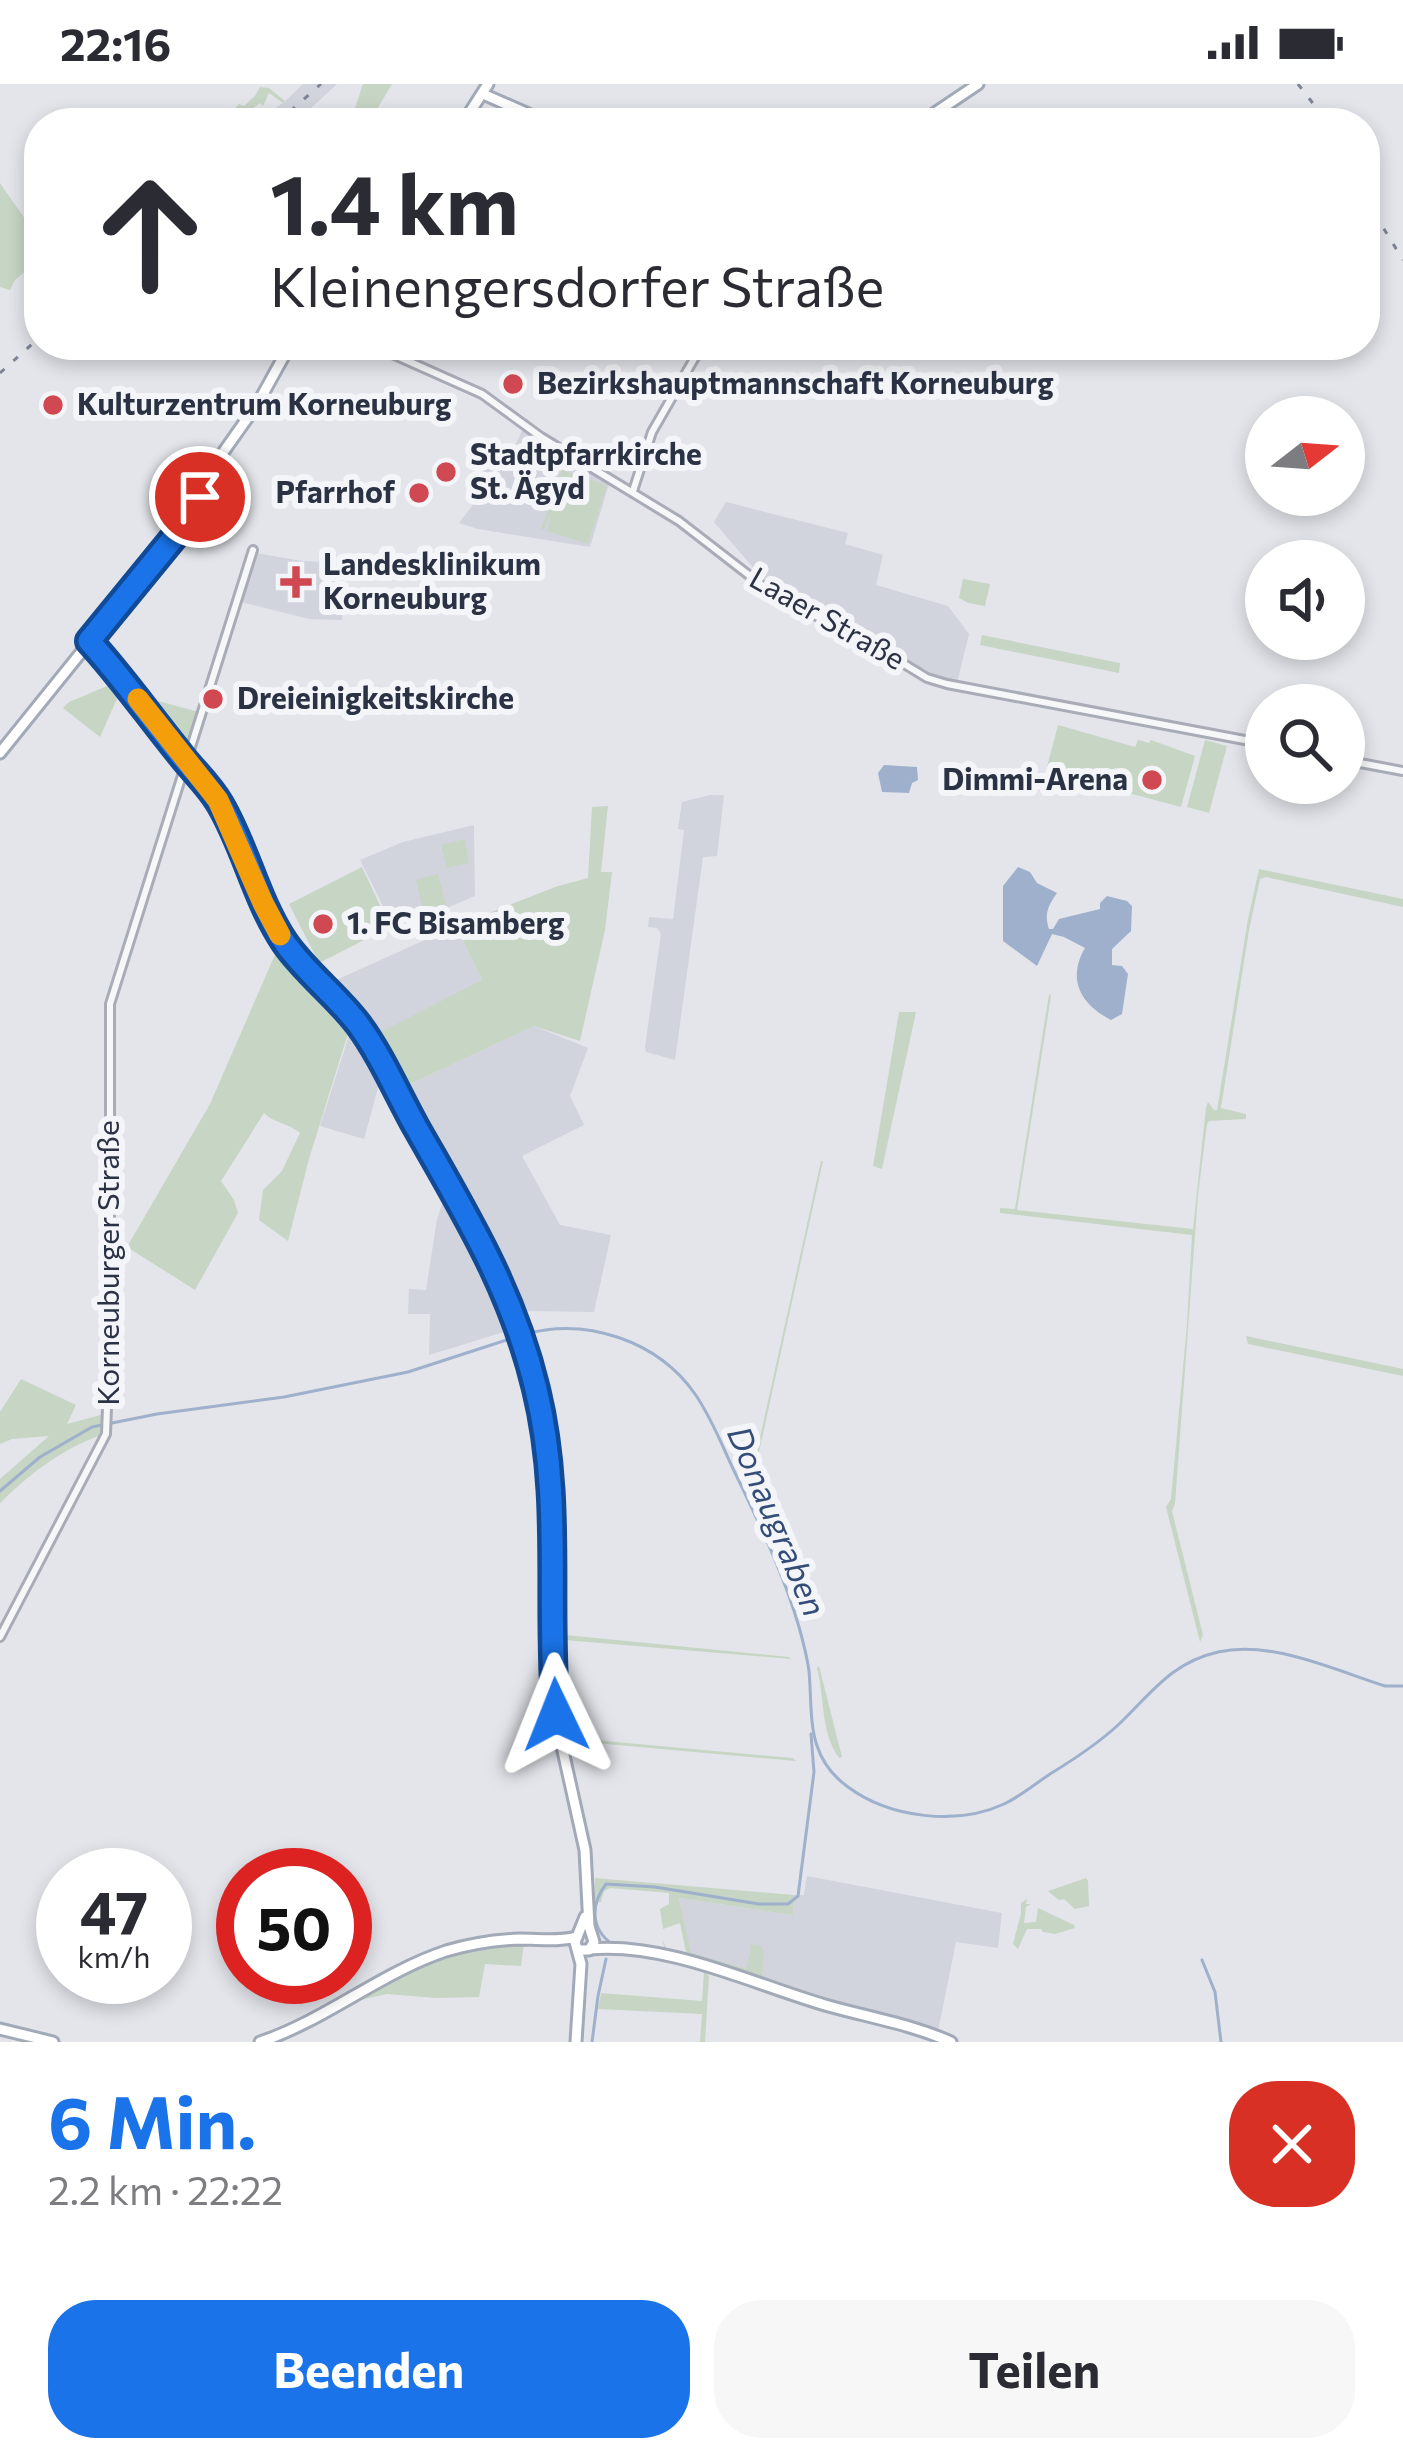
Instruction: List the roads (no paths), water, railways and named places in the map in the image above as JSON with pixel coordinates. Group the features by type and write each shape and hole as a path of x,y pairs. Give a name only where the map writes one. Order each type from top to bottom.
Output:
{"main road":[{"path":"942,108 978,84"},
{"path":"486,89 521,108"},
{"path":"0,753 179,531 282,360"},
{"path":"89,641 222,808 263,903 292,952 364,1033 485,1247 523,1340 542,1412 550,1467 557,1724 588,1878 576,2042"},
{"path":"260,2042 442,1953 497,1941 546,1940 689,1962 951,2042"},
{"path":"0,2029 53,2042"}],"street":[{"name":"Laaer Straße","path":"406,360 482,394 541,437 714,546 772,593 927,678 1245,740"},
{"path":"633,491 652,432 693,360"},
{"name":"Korneuburger Straße","path":"0,1636 107,1430 110,1004 253,550"},
{"path":"1365,764 1403,771"}],"water":[{"path":"884,765 917,767 918,780 909,793 882,792 878,773"},
{"path":"1018,867 1057,893 1048,910 1049,929 1059,919 1100,909 1107,896 1132,906 1131,931 1112,949 1112,965 1122,966 1128,974 1122,1014 1111,1020 1084,998 1077,970 1085,948 1052,934 1037,966 1003,941 1003,886"}],"waterway":[{"name":"Donaugraben","path":"525,1334 573,1329 619,1338 662,1360 695,1394 757,1518 793,1609 808,1666 814,1734 824,1762 848,1787 883,1806 945,1816 1004,1804 1101,1739 1174,1672 1218,1652 1281,1653 1385,1686 1403,1686"},
{"name":"Donaugraben","path":"0,1491 40,1457 92,1427 408,1372 516,1337"},
{"path":"612,1944 595,1916 606,1884 759,1904 788,1904 798,1896 814,1772 811,1734"},
{"path":"592,2042 606,1959"},
{"path":"1202,1960 1215,1992 1221,2042"}],"railway":[{"path":"294,108 321,84"},
{"path":"1298,84 1316,108"},
{"path":"1380,222 1403,260"},
{"path":"0,373 24,351"}],"place":[{"name":"Bezirkshauptmannschaft Korneuburg","path":"513,384"},
{"name":"Kulturzentrum Korneuburg","path":"53,405"},
{"name":"Stadtpfarrkirche St. Ägyd","path":"446,472"},
{"name":"Pfarrhof","path":"419,493"},
{"name":"Landesklinikum Korneuburg","path":"296,582"},
{"name":"Dreieinigkeitskirche","path":"213,699"},
{"name":"Dimmi-Arena","path":"1152,780"},
{"name":"1. FC Bisamberg","path":"323,924"}]}
